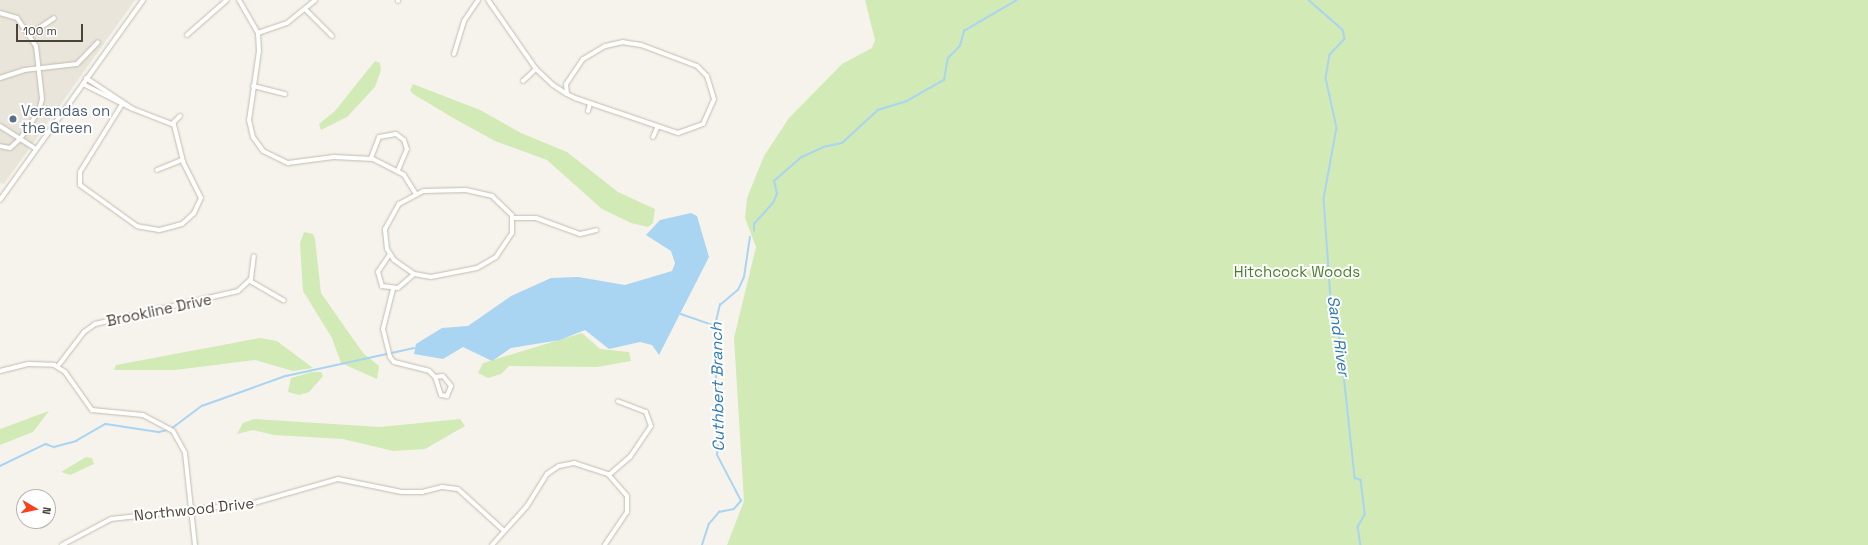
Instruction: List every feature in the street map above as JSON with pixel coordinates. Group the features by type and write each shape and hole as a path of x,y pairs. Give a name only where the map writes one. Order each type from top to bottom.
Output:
{"street":[{"path":"0,200 143,0"},
{"path":"187,35 227,0"},
{"path":"239,0 258,33 249,126 259,147 272,158 293,163 334,157 371,158 398,170 416,194"},
{"path":"258,33 287,23 306,10 315,0"},
{"path":"454,54 464,21 478,0"},
{"path":"488,0 536,69 567,94 590,104 657,128 683,132 706,120 714,95 707,76 697,66 641,45 611,44 579,62 566,84 567,94"},
{"path":"306,10 332,36"},
{"path":"0,13 17,18 38,51 41,105 20,139 10,148 0,146"},
{"path":"29,35 54,18"},
{"path":"0,78 40,68 77,64 98,42"},
{"path":"523,81 536,69"},
{"path":"86,78 133,109"},
{"path":"83,84 121,106 173,123"},
{"path":"253,86 285,94"},
{"path":"588,111 590,104"},
{"path":"121,106 80,172 81,187 137,226 153,230 174,228 194,213 201,198 182,160 173,123"},
{"path":"173,123 180,116"},
{"path":"0,126 36,149"},
{"path":"653,137 657,128"},
{"path":"371,158 379,137 396,134 404,140 407,149 398,170"},
{"path":"157,170 182,160"},
{"path":"433,190 488,194 504,204 513,218 507,244 487,264 439,276 414,274 390,254 386,241 387,221 399,204 416,194 433,190"},
{"path":"513,218 536,218 580,234 597,230"},
{"path":"390,254 377,275 382,286 393,289"},
{"path":"254,256 250,281 284,301"},
{"path":"414,274 393,289 383,329 387,348 390,357 394,362 429,371 435,377 441,395 446,396 451,386 448,379 435,377"},
{"name":"Brookline Drive","path":"58,366 84,332 95,324 228,296 250,281"},
{"path":"0,371 38,363 58,366 92,410 149,416 173,431 185,453 195,545"},
{"path":"609,475 630,457 651,426 646,412 618,401"},
{"path":"492,545 503,530 527,506 547,474 558,466 577,463 609,475 627,496 628,504 623,519 605,545"},
{"name":"Northwood Drive","path":"62,545 111,519 254,503 319,482 343,479 402,492 442,487 458,489 503,530"}],"shaded area":[{"path":"0,0 135,0 4,184 0,183"}],"green space":[{"name":"Hitchcock Woods","path":"865,0 1868,0 1868,545 727,545 744,501 734,338 756,247 745,218 747,198 764,156 789,118 842,64 872,48 875,40"},
{"path":"375,61 380,63 381,70 375,87 347,117 321,130 319,124 335,111"},
{"path":"413,84 480,110 521,133 567,152 618,192 655,209 653,223 648,227 631,223 602,209 547,160 495,141 455,119 413,94 410,90"},
{"path":"304,232 313,234 315,239 321,293 363,353 379,366 377,379 341,363 332,338 303,291 300,243"},
{"path":"582,333 600,349 629,352 631,361 597,367 509,366 501,374 488,378 478,373 483,363"},
{"path":"260,338 277,341 313,368 293,371 255,360 175,370 114,370 116,365"},
{"path":"312,372 321,372 323,376 309,392 299,395 288,392 291,378"},
{"path":"49,411 33,432 0,445 0,429"},
{"path":"254,419 380,427 460,419 465,426 425,449 393,451 343,439 274,435 253,430 237,434 243,423"},
{"path":"86,457 92,458 94,464 70,475 61,472"}],"water":[{"path":"691,213 697,216 709,257 659,355 652,345 640,342 609,349 585,330 560,340 511,348 492,361 463,347 443,359 414,354 416,344 442,328 468,326 511,296 551,278 578,277 625,285 672,271 675,263 671,251 646,235 660,220"}],"waterway":[{"name":"Cuthbert Branch","path":"754,231 754,224 773,203 777,194 774,181 802,157 823,147 842,143 878,110 907,101 944,80 948,58 960,46 964,31 1017,0"},
{"name":"Sand River","path":"1309,0 1343,30 1345,39 1330,55 1326,78 1337,128 1324,199 1331,300 1340,337 1355,478 1361,480 1365,515 1358,527 1361,545"},
{"name":"Cuthbert Branch","path":"702,545 709,524 719,512 734,509 741,501 717,455 722,406 716,379 715,326 720,305 738,290 744,277 750,237"},
{"path":"681,314 715,326"},
{"path":"171,429 202,406 286,376 414,348"},
{"path":"0,466 46,444 54,447 76,441 106,424 159,432 168,430"}],"place":[{"name":"Verandas on the Green","path":"13,119"}]}
